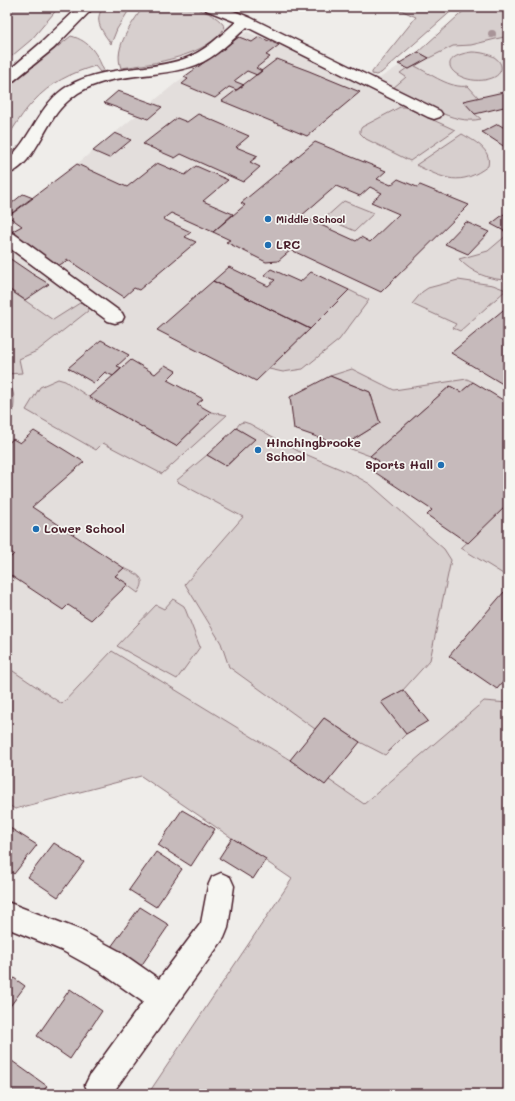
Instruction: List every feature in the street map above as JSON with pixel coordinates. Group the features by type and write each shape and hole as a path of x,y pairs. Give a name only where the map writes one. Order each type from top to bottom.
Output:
{"street":[{"path":"7,79 46,47 88,7"},
{"path":"211,7 246,21 434,114"},
{"path":"7,169 17,162 27,149 51,108 58,100 73,89 90,81 116,74 141,72 189,62 205,54 246,21"},
{"path":"7,237 115,317"},
{"path":"100,1085 214,928 221,886"},
{"path":"7,915 70,940 110,961 163,999"}],"shaded area":[{"path":"7,7 59,7 31,40 7,60"},
{"path":"104,7 131,7 117,29 111,44 102,30 99,21 99,17"},
{"path":"143,7 176,7 198,10 209,13 218,19 225,27 217,37 193,52 163,61 121,68 119,60 122,44 129,28"},
{"path":"394,7 456,7 381,73 376,75 372,74 372,72 416,17"},
{"name":"Hinchingbrooke School","path":"468,7 508,7 508,1094 148,1094 292,879 7,684 7,217 77,164 177,82 247,32 310,58 366,87 400,65 398,64 418,52"},
{"path":"468,7 508,7 508,36 471,45 453,46 429,58 418,52"},
{"path":"71,36 83,41 92,49 99,59 104,71 100,72 95,66 69,75 46,89 29,106 7,138 7,88"},
{"path":"479,52 495,58 500,64 501,68 498,74 489,79 478,80 459,76 453,71 450,65 452,60 459,55"},
{"path":"415,66 448,83 468,86 479,98 475,114 481,119 459,119 447,115 424,105 393,88 406,77 400,73 407,68 409,69"},
{"path":"400,107 405,107 455,130 410,161 366,139 360,133 362,127"},
{"path":"462,134 485,150 489,160 488,166 478,173 461,179 452,179 435,174 416,165"},
{"path":"344,201 374,213 355,231 325,218"},
{"path":"508,234 508,280 494,279 481,275 469,268 459,259 488,251"},
{"path":"458,280 493,285 506,290 460,331 453,328 456,324 412,304 422,292 428,288"},
{"path":"7,288 53,320 83,301 88,307 88,311 37,351 19,359 22,373 7,374"},
{"path":"349,290 369,300 339,340 303,369 283,372 269,369"},
{"path":"352,369 394,390 467,379 473,382 461,392 450,386 370,456 343,446 380,423 370,392 330,376"},
{"path":"58,379 65,381 89,397 176,446 211,412 227,415 162,474 103,443 96,450 26,410 40,387"},
{"path":"7,387 12,389 14,402 13,413 7,425"},
{"path":"244,422 298,451 352,474 370,484 444,549 451,560 430,660 403,690 382,702 406,734 385,755 360,742 324,718 315,729 229,667 221,643 185,584 243,517 176,481 207,455 227,466 254,439 236,428 240,423"},
{"path":"508,504 508,577 461,548"},
{"path":"124,568 137,574 142,580 141,588 138,593 115,576"},
{"path":"173,599 184,606 200,647 177,679 117,646 156,605 164,609"},
{"path":"112,651 290,760 325,784 329,780 364,804 484,701 508,703 508,1094 148,1094 292,879 141,776 15,809 7,804 7,667 62,704"}],"building":[{"path":"239,37 252,42 259,37 279,45 266,55 270,57 256,68 262,71 257,75 247,71 234,81 244,85 237,90 229,87 215,98 182,84 188,79 184,77"},
{"path":"418,52 429,58 409,69 398,64"},
{"path":"277,59 360,92 307,136 222,101"},
{"path":"118,91 162,107 148,119 104,103"},
{"path":"508,91 508,106 475,114 463,101"},
{"path":"198,114 249,136 236,147 258,156 250,162 260,167 243,182 181,154 175,158 143,144 177,118 187,122"},
{"path":"498,124 508,130 508,149 482,132"},
{"path":"115,133 131,140 109,158 93,151"},
{"name":"Middle School","path":"315,142 386,171 377,179 391,185 398,179 417,187 420,185 469,205 381,292 291,250 278,261 266,262 226,242 230,240 213,232 245,205 241,203","holes":["336,186 360,196 370,187 382,193 371,202 399,214 370,242 361,237 356,241 301,216"]},
{"path":"157,163 185,175 196,166 228,180 203,201 233,214 213,232 171,213 163,219 191,232 185,237 196,242 139,290 134,288 124,297 68,260 56,267 9,233 22,226 8,216 77,164 127,187"},
{"path":"23,194 33,198 13,213 7,211 7,207"},
{"path":"508,211 508,233 491,224"},
{"path":"466,222 489,232 468,254 445,244"},
{"path":"9,258 49,284 25,300 7,288 7,259"},
{"path":"229,267 268,286 275,280 264,275 271,269 300,282 311,272 349,290 310,329 213,281"},
{"path":"213,281 310,329 256,381 157,330"},
{"path":"508,306 508,384 506,386 451,353"},
{"path":"101,340 129,355 117,366 122,368 113,376 105,372 94,383 68,368"},
{"path":"131,360 155,374 165,365 176,371 167,380 203,399 197,404 211,412 176,446 89,397"},
{"path":"330,376 370,392 380,423 343,446 294,429 290,397"},
{"name":"Sports Hall","path":"473,382 508,403 508,504 468,543 427,515 432,510 370,469 379,461 370,456 450,386 461,392"},
{"path":"236,428 255,439 226,466 207,455"},
{"name":"Lower School","path":"34,431 84,462 32,507 124,568 115,576 128,584 91,620 68,605 63,610 7,573 7,561 14,554 7,550 7,444 13,439 20,443"},
{"path":"504,592 508,595 508,676 497,689 449,656"},
{"path":"403,690 428,721 406,734 381,702"},
{"path":"324,718 360,742 325,785 290,760"},
{"path":"182,810 215,829 191,866 158,845"},
{"path":"7,826 37,845 14,874 7,869"},
{"path":"232,838 266,859 253,879 219,858"},
{"path":"54,843 84,862 58,897 28,877"},
{"path":"156,852 182,869 156,907 129,890"},
{"path":"140,907 169,925 141,966 111,947"},
{"path":"7,973 25,986 8,1009 7,1008"},
{"path":"70,989 102,1011 70,1059 37,1036"},
{"path":"12,1061 47,1086 41,1094 7,1094 7,1069"}],"place":[{"name":"Middle School","path":"268,219"},
{"name":"LRC","path":"268,245"},
{"name":"Hinchingbrooke School","path":"258,450"},
{"name":"Sports Hall","path":"441,465"},
{"name":"Lower School","path":"36,529"}]}
